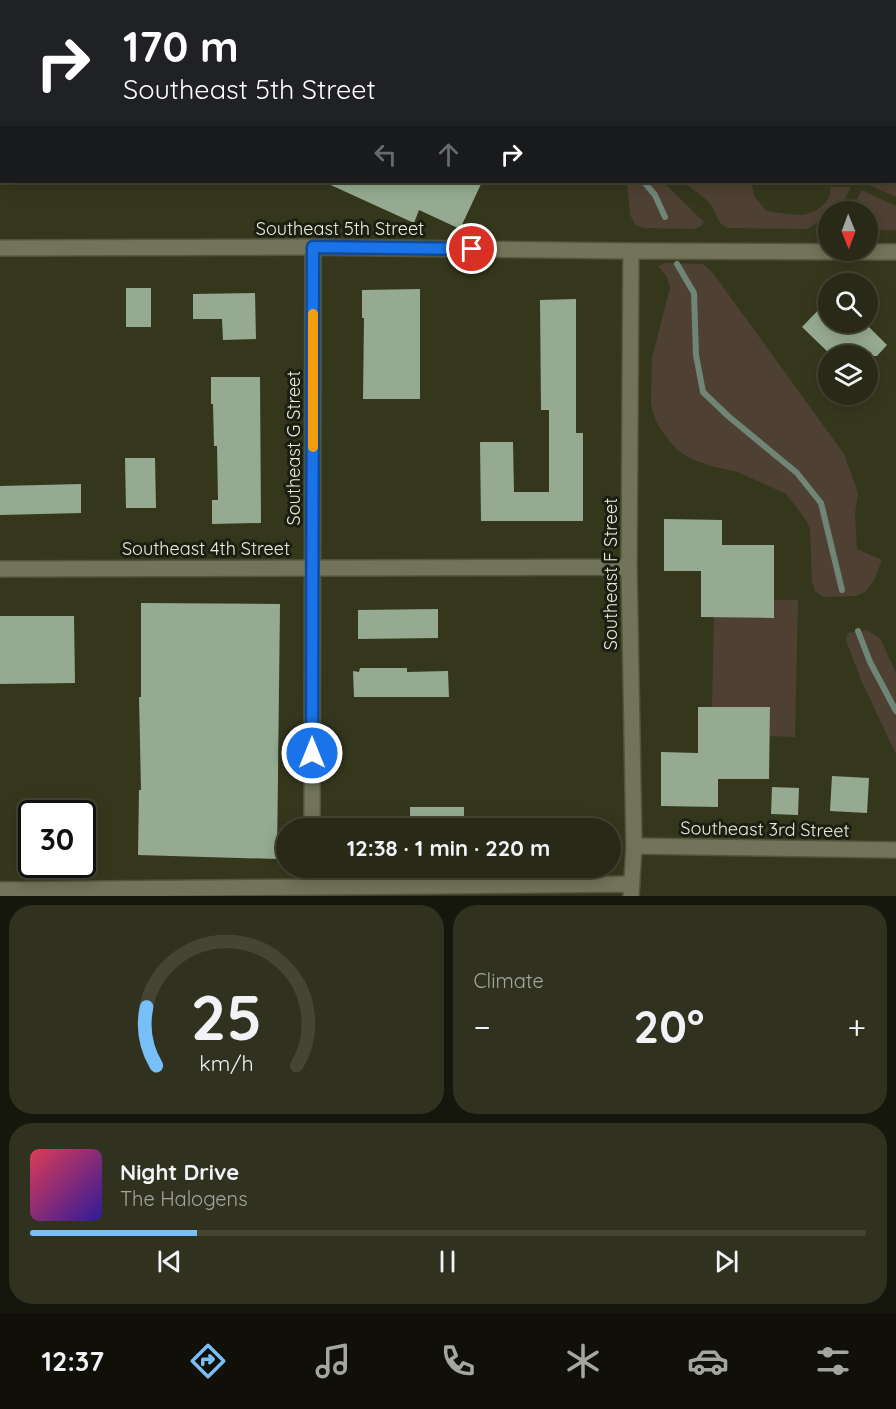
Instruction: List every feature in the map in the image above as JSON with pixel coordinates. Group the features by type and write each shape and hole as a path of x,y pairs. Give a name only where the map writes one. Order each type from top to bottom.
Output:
{"street":[{"name":"Southeast 5th Street","path":"0,248 313,247 896,252"},
{"name":"Southeast G Street","path":"312,818 313,247"},
{"name":"Southeast F Street","path":"631,251 629,567 634,846 632,890"},
{"name":"Southeast 4th Street","path":"0,568 629,567"},
{"name":"Southeast 3rd Street","path":"634,846 896,850"},
{"path":"312,878 312,887"},
{"path":"0,890 312,887 632,890"}],"shaded area":[{"path":"627,183 664,183 704,222 694,229 643,228 635,224 630,215"},
{"path":"685,183 751,183 755,197 766,211 802,215 818,209 818,222 807,229 728,228 719,220 708,201"},
{"path":"864,183 896,183 896,197"},
{"path":"830,187 851,187 844,201 827,201"},
{"path":"861,190 896,206 896,230 878,230 878,201 855,201"},
{"path":"665,263 703,264 713,273 844,454 858,493 855,513 857,549 882,560 874,580 865,592 856,596 823,597 815,591 812,582 810,528 786,494 738,472 691,459 676,449 662,431 655,419 651,404 652,358 670,288 667,277 658,266"},
{"path":"774,600 798,600 795,737 770,736 770,707 712,707 714,617"},
{"path":"867,630 880,638 896,673 896,754 861,680 846,640 848,633"}],"building":[{"path":"326,183 482,183 460,229 419,210 414,223"},
{"path":"126,288 151,288 151,327 126,327"},
{"path":"420,289 420,399 363,399 362,290"},
{"path":"255,293 256,339 223,340 222,319 193,319 193,294"},
{"path":"576,299 576,433 583,433 583,521 481,521 480,442 513,442 514,492 549,492 549,410 541,410 540,300"},
{"path":"818,310 818,333 875,333 887,345 878,355 878,345 821,345 802,327"},
{"path":"211,377 260,377 261,523 212,524 212,500 218,500 217,446 214,446"},
{"path":"125,458 155,458 156,508 126,508"},
{"path":"81,484 81,513 0,515 0,486"},
{"path":"664,519 722,520 722,545 774,545 774,618 701,617 701,571 664,571"},
{"path":"141,603 280,604 276,859 138,855 139,790 141,790 139,697 141,697"},
{"path":"438,609 438,638 358,639 358,610"},
{"path":"0,616 74,616 75,683 0,684"},
{"path":"360,668 407,668 407,672 448,671 449,697 354,697 353,671 359,672"},
{"path":"698,707 770,707 769,779 718,779 718,807 661,806 661,752 698,753"},
{"path":"832,776 869,778 867,813 830,811"},
{"path":"772,787 799,788 798,815 771,814"},
{"path":"410,807 464,807 464,818 410,818"}],"waterway":[{"path":"645,183 655,195 665,217"},
{"path":"677,264 694,293 696,355 703,392 728,416 797,473 821,503 842,590"},
{"path":"858,631 870,662 896,711"}],"slow traffic":[{"path":"313,314 313,447"}],"route":[{"path":"312,753 313,247 472,249"}]}
